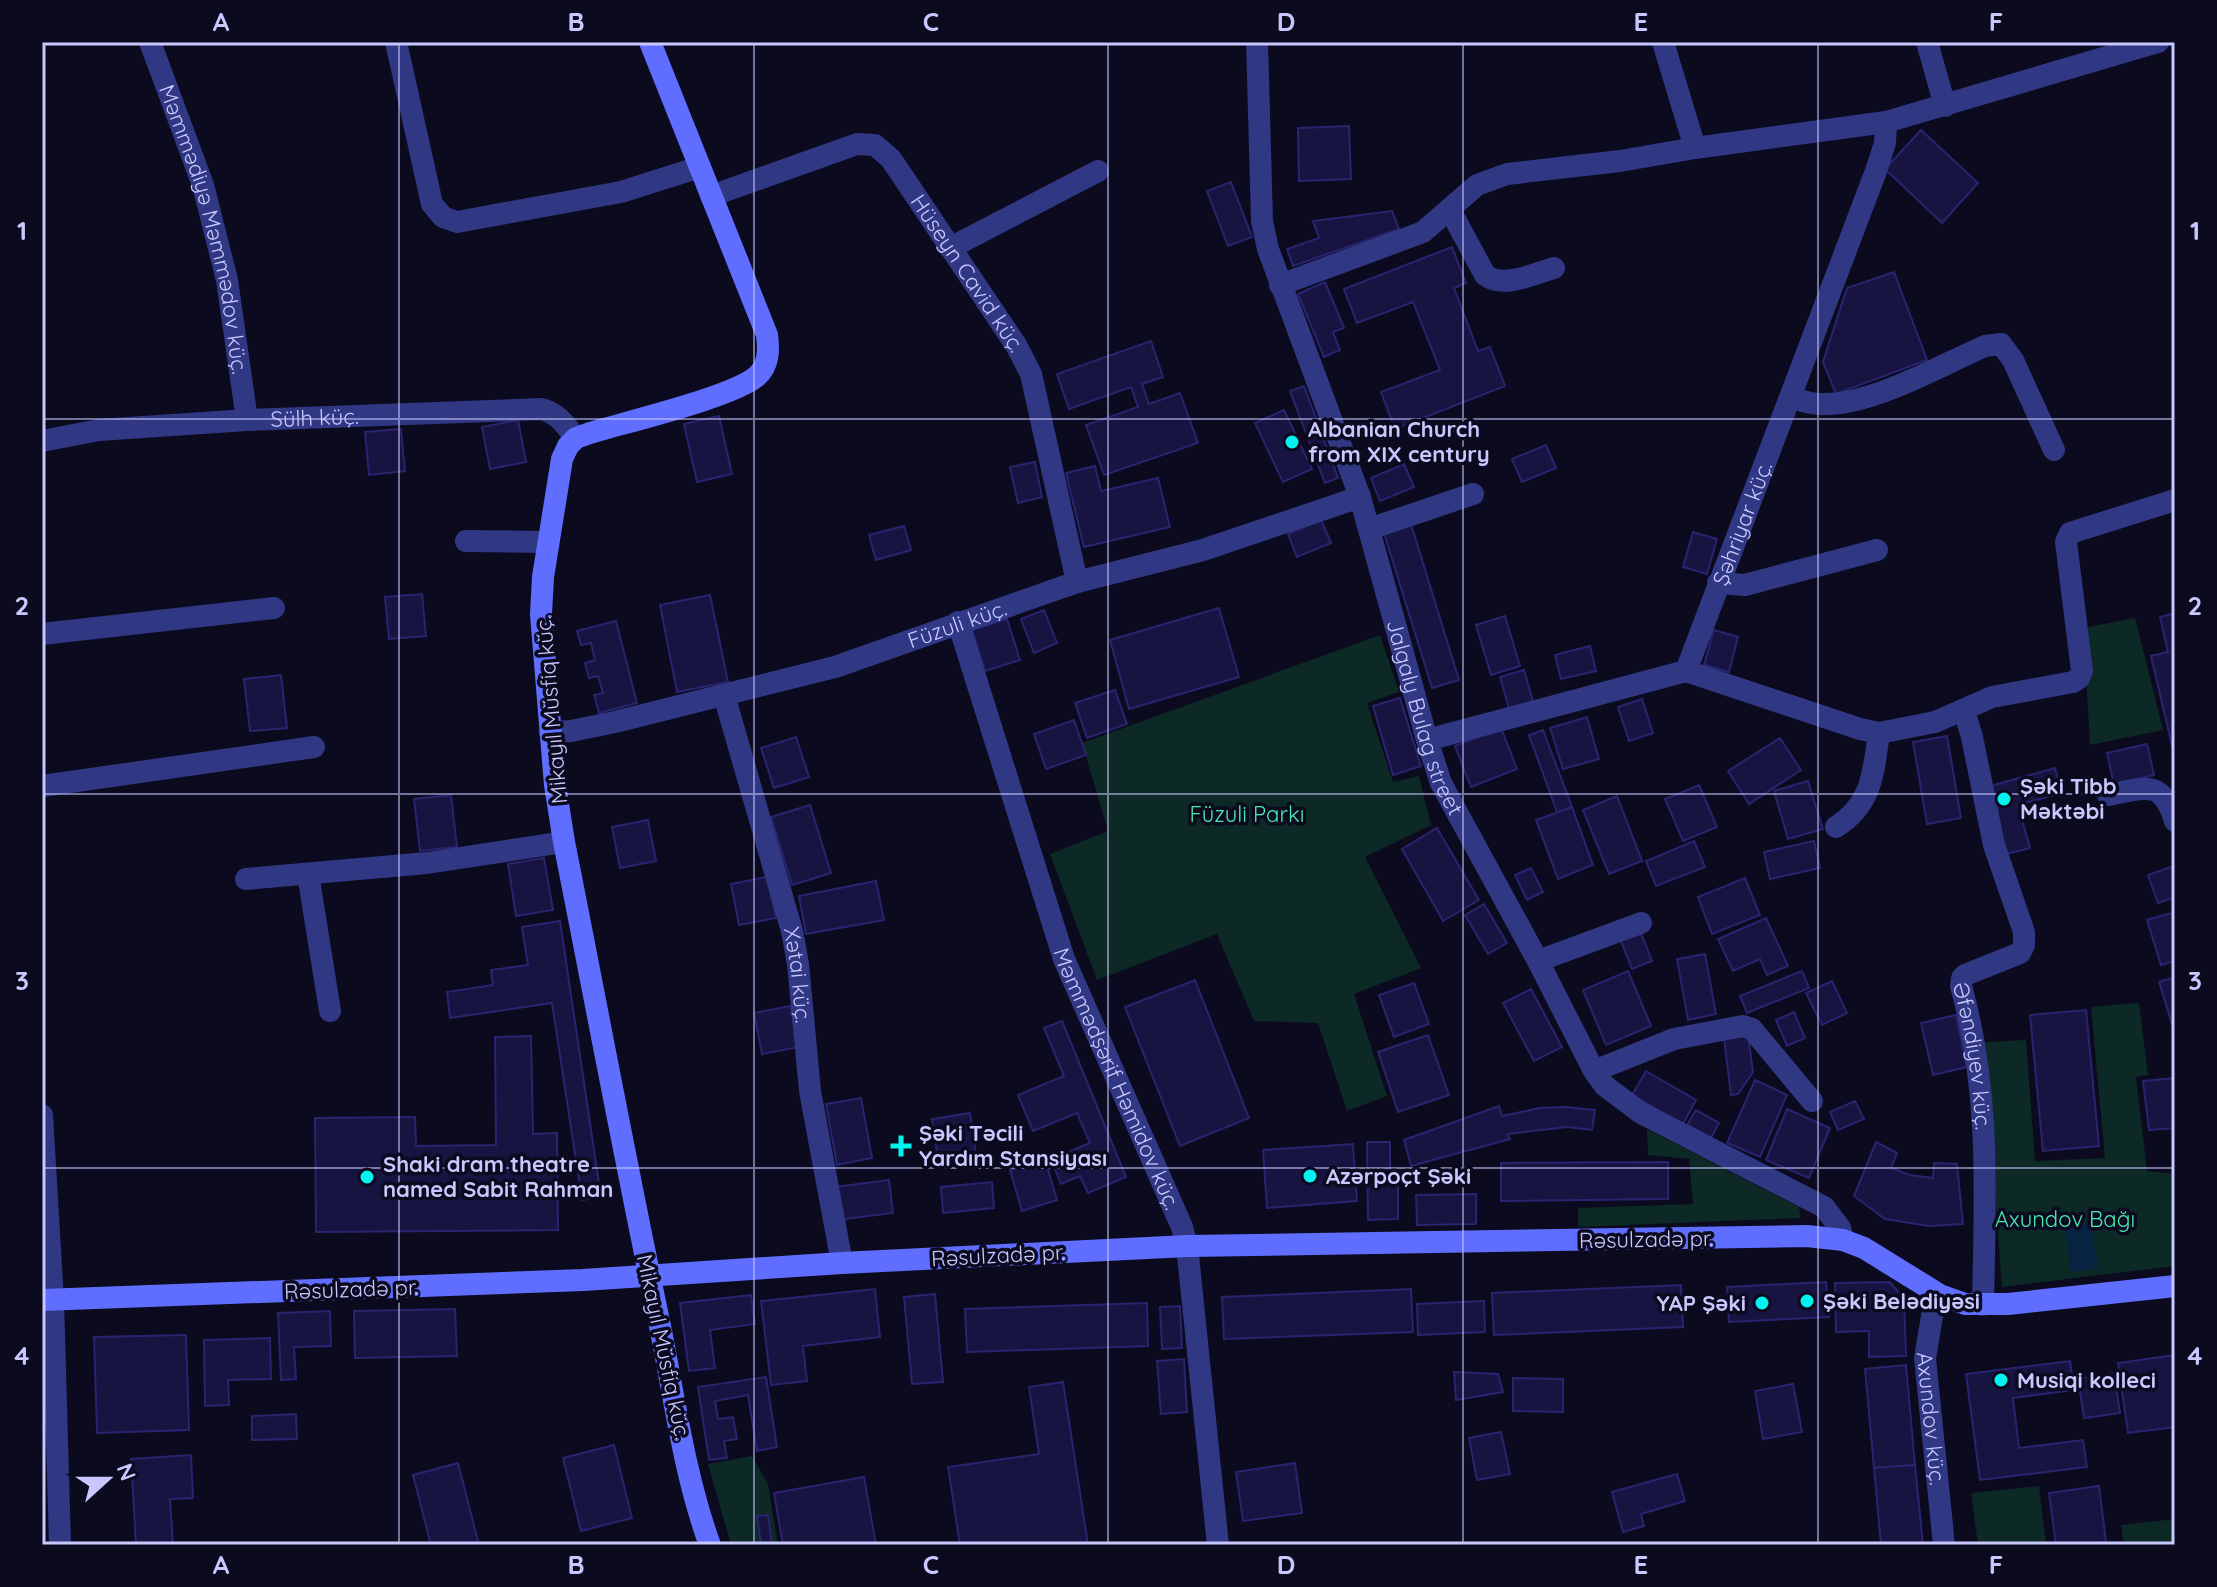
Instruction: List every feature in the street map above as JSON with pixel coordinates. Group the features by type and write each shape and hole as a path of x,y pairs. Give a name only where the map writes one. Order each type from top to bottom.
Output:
{"main road":[{"path":"576,438 725,392 757,376 766,363 769,351 767,335 650,42"},
{"name":"Mikayıl Müsfiq küç.","path":"576,438 562,459 547,542 541,614 550,732 564,842 649,1277 704,1538"},
{"name":"Rəsulzadə pr.","path":"47,1300 649,1277 842,1263 1187,1246 1807,1236 1843,1240 1864,1248 1940,1295 1965,1304 1983,1305 2175,1286"}],"street":[{"name":"Məmmədiyə Məmmədov küç.","path":"150,42 203,185 227,280 247,420"},
{"path":"396,42 432,204 443,217 457,222 621,192 700,167"},
{"name":"Jalgaly Bulag street","path":"1257,42 1262,221 1268,249 1360,497 1441,783 1594,1071 1605,1086 1641,1113 1824,1207 1840,1228 1843,1240"},
{"path":"1663,42 1695,148"},
{"path":"1927,42 1945,106"},
{"path":"1280,285 1408,239 1433,225 1477,185 1507,174 1620,161 1886,122 2158,42"},
{"name":"Şəhriyar küç.","path":"1686,671 1876,171 1885,143 1886,122"},
{"name":"Hüseyn Cavid küç.","path":"711,196 857,144 875,145 891,159 1016,345 1031,374 1077,582"},
{"path":"950,248 1098,171"},
{"path":"1450,210 1485,275 1493,282 1554,268"},
{"path":"1791,398 1819,405 1852,402 1985,346 2001,344 2013,360 2054,450"},
{"name":"Sülh küç.","path":"42,441 99,430 247,420 541,409 561,419 576,438"},
{"path":"1369,529 1473,494"},
{"name":"Füzuli küç.","path":"550,732 588,728 835,667 1077,582 1203,550 1360,497"},
{"path":"1427,740 1686,671 1845,725 1879,733 1935,722 1992,697 2073,682 2082,671 2066,542 2070,533 2175,500"},
{"path":"466,541 547,542"},
{"path":"1718,583 1745,585 1877,550"},
{"path":"42,634 274,608"},
{"name":"Məmmədşərif Həmidov küç.","path":"958,622 1064,959 1176,1208 1187,1246 1218,1545"},
{"name":"Xətai küç.","path":"724,695 792,931 810,1091 842,1263"},
{"name":"Əfəndiyev küç.","path":"1964,711 1994,845 2024,932 2024,945 2020,953 1965,975 1961,986 1974,1032 1982,1086 1986,1169 1983,1305"},
{"path":"1836,827 1858,808 1871,785 1879,733"},
{"path":"42,786 314,747"},
{"path":"2108,795 2147,787 2157,789 2165,798 2175,821"},
{"path":"246,879 427,863 564,842"},
{"path":"308,874 330,1011"},
{"path":"1538,961 1641,923"},
{"path":"1594,1071 1674,1039 1743,1026 1752,1029 1812,1101"},
{"path":"42,1115 47,1300 60,1545"},
{"name":"Axundov küç.","path":"1940,1295 1933,1310 1925,1358 1944,1545"}],"green space":[{"path":"2135,618 2163,730 2090,745 2083,628"},
{"name":"Füzuli Parkı","path":"1380,635 1399,692 1367,703 1393,782 1419,776 1431,825 1365,857 1421,968 1354,994 1387,1096 1347,1111 1318,1023 1254,1021 1217,934 1097,980 1050,854 1108,831 1082,743"},
{"name":"Axundov Bağı","path":"2139,1003 2148,1075 2136,1077 2147,1171 2175,1174 2175,1266 2002,1287 1984,1042 2026,1040 2035,1161 2105,1158 2091,1007"},
{"path":"1647,1129 1799,1207 1801,1218 1578,1227 1578,1208 1693,1204 1689,1159 1648,1155"},
{"path":"752,1456 768,1484 778,1545 731,1545 708,1464"},
{"path":"2039,1486 2046,1545 1978,1545 1971,1493"},
{"path":"2175,1519 2175,1545 2124,1545 2121,1525"}],"water":[{"path":"2091,1223 2098,1268 2071,1272 2065,1227"}],"building":[{"path":"1349,126 1351,179 1299,181 1298,128"},
{"path":"1921,130 1978,183 1942,223 1885,169"},
{"path":"1231,182 1252,237 1228,246 1207,191"},
{"path":"1392,211 1399,229 1293,266 1287,249 1319,238 1313,221"},
{"path":"1452,247 1466,283 1454,288 1478,351 1490,347 1505,386 1395,429 1381,392 1440,370 1413,302 1357,323 1344,289"},
{"path":"1894,272 1927,360 1836,394 1823,362 1847,288"},
{"path":"1325,282 1344,328 1333,332 1340,350 1324,357 1298,294"},
{"path":"1151,341 1163,377 1142,384 1149,404 1180,393 1198,443 1104,475 1086,425 1138,407 1131,387 1069,409 1057,374"},
{"path":"1304,386 1338,478 1325,483 1290,391"},
{"path":"1284,410 1312,469 1283,482 1255,423"},
{"path":"719,416 732,474 697,482 684,424"},
{"path":"518,420 526,462 490,469 482,427"},
{"path":"401,429 405,471 369,475 365,432"},
{"path":"1546,445 1556,468 1522,482 1512,459"},
{"path":"1035,462 1042,497 1018,503 1010,467"},
{"path":"1404,464 1414,487 1380,501 1371,478"},
{"path":"1095,466 1101,491 1158,478 1170,527 1084,547 1066,473"},
{"path":"1321,520 1331,543 1297,557 1288,534"},
{"path":"1411,524 1459,680 1432,688 1384,533"},
{"path":"904,526 911,550 876,560 869,535"},
{"path":"1693,532 1717,539 1707,574 1683,567"},
{"path":"422,594 426,636 389,639 385,597"},
{"path":"710,595 728,682 677,692 660,605"},
{"path":"1219,608 1239,677 1129,709 1110,640"},
{"path":"1044,610 1057,643 1034,653 1021,619"},
{"path":"2175,613 2174,754 2151,656 2168,652 2160,617"},
{"path":"1505,616 1520,666 1491,675 1476,625"},
{"path":"1007,619 1020,660 985,671 972,630"},
{"path":"616,621 637,703 599,713 594,695 603,693 598,676 589,678 585,663 595,660 591,643 581,645 577,631"},
{"path":"1714,630 1738,637 1729,672 1704,665"},
{"path":"1590,646 1596,671 1561,679 1555,655"},
{"path":"1524,670 1534,705 1510,712 1500,677"},
{"path":"281,675 287,728 250,731 244,679"},
{"path":"1115,690 1127,724 1087,738 1075,703"},
{"path":"1400,698 1421,766 1393,775 1373,706"},
{"path":"1642,699 1653,733 1629,741 1618,707"},
{"path":"1587,717 1599,759 1563,769 1550,728"},
{"path":"1074,720 1086,755 1046,769 1034,734"},
{"path":"1501,728 1517,769 1471,787 1455,746"},
{"path":"1543,730 1572,807 1557,812 1529,735"},
{"path":"1947,736 1961,818 1927,824 1913,742"},
{"path":"796,737 809,777 774,788 761,748"},
{"path":"1780,738 1801,770 1749,804 1728,771"},
{"path":"2147,744 2154,775 2114,785 2107,753"},
{"path":"2055,768 2062,793 2018,805 2030,848 2006,854 1987,787"},
{"path":"1808,781 1823,829 1788,839 1774,791"},
{"path":"1699,785 1717,827 1683,841 1665,799"},
{"path":"451,795 457,847 420,851 414,799"},
{"path":"1617,796 1642,861 1609,874 1583,810"},
{"path":"810,805 831,873 792,885 771,817"},
{"path":"1572,807 1593,865 1558,879 1536,820"},
{"path":"648,820 656,861 620,868 612,827"},
{"path":"1437,828 1479,900 1443,921 1402,849"},
{"path":"1694,841 1705,867 1656,886 1646,861"},
{"path":"1814,841 1820,868 1770,879 1764,852"},
{"path":"544,858 553,910 516,916 508,864"},
{"path":"2174,866 2175,897 2158,903 2148,875"},
{"path":"1531,868 1543,892 1527,900 1515,875"},
{"path":"767,877 776,918 739,925 731,884"},
{"path":"1745,878 1760,915 1712,934 1698,897"},
{"path":"876,881 884,920 806,934 799,896"},
{"path":"1484,904 1507,943 1488,954 1465,915"},
{"path":"2175,912 2175,961 2161,965 2147,920"},
{"path":"1766,918 1788,966 1767,975 1760,959 1733,971 1718,939"},
{"path":"560,921 601,1197 582,1200 552,1003 450,1018 447,992 493,985 491,970 528,965 522,927"},
{"path":"1639,928 1652,961 1632,969 1619,936"},
{"path":"1705,954 1716,1014 1688,1020 1677,959"},
{"path":"1628,971 1651,1026 1606,1045 1583,990"},
{"path":"1802,971 1809,988 1747,1013 1740,996"},
{"path":"2175,977 2175,1026 2173,1027 2159,982"},
{"path":"1195,980 1249,1118 1180,1146 1125,1007"},
{"path":"1832,981 1847,1013 1822,1025 1806,993"},
{"path":"1414,983 1429,1024 1394,1037 1379,995"},
{"path":"1531,989 1562,1047 1534,1061 1503,1003"},
{"path":"790,1006 799,1047 762,1054 754,1013"},
{"path":"2086,1010 2099,1146 2043,1151 2030,1015"},
{"path":"1794,1012 1805,1038 1787,1046 1776,1020"},
{"path":"1956,1015 1967,1067 1933,1075 1921,1023"},
{"path":"1062,1021 1126,1177 1088,1193 1080,1176 1061,1184 1051,1159 1090,1143 1077,1113 1033,1131 1018,1095 1064,1076 1044,1028"},
{"path":"1428,1035 1449,1095 1398,1112 1378,1052"},
{"path":"1748,1035 1753,1072 1738,1094 1731,1095 1724,1038"},
{"path":"531,1036 533,1134 557,1133 558,1230 316,1232 315,1118 415,1117 416,1146 496,1145 495,1037"},
{"path":"1646,1071 1696,1100 1683,1124 1632,1095"},
{"path":"2175,1078 2175,1128 2149,1130 2143,1081"},
{"path":"1755,1080 1787,1095 1760,1157 1727,1143"},
{"path":"861,1098 872,1158 837,1165 826,1104"},
{"path":"1855,1101 1864,1119 1838,1130 1830,1112"},
{"path":"1499,1106 1502,1116 1540,1108 1595,1110 1592,1130 1567,1127 1508,1134 1510,1139 1411,1166 1404,1140"},
{"path":"1787,1109 1830,1128 1809,1178 1766,1160"},
{"path":"1696,1110 1719,1123 1711,1138 1687,1125"},
{"path":"970,1113 976,1154 938,1160 932,1119"},
{"path":"1367,1142 1390,1142 1390,1181 1398,1181 1398,1219 1368,1220"},
{"path":"1876,1142 1897,1153 1891,1168 1910,1175 1933,1178 1934,1163 1957,1164 1963,1224 1929,1226 1885,1219 1854,1196"},
{"name":"Azərpoçt Şəki","path":"1353,1144 1357,1201 1267,1208 1263,1150"},
{"path":"1045,1159 1057,1200 1022,1211 1010,1170"},
{"path":"1668,1162 1668,1199 1501,1201 1501,1163"},
{"path":"889,1180 893,1213 838,1220 834,1187"},
{"path":"992,1182 994,1208 943,1213 941,1187"},
{"path":"1476,1194 1476,1224 1417,1225 1416,1195"},
{"path":"1826,1282 1829,1317 1729,1322 1727,1287"},
{"path":"1890,1282 1904,1299 1906,1356 1869,1357 1869,1331 1836,1332 1835,1283"},
{"path":"1681,1285 1683,1327 1494,1335 1492,1293"},
{"path":"875,1289 880,1337 803,1346 807,1381 771,1385 761,1301"},
{"path":"1411,1289 1413,1332 1224,1339 1222,1297"},
{"path":"935,1294 943,1382 912,1384 904,1297"},
{"path":"751,1295 755,1324 710,1330 715,1368 689,1371 680,1303"},
{"path":"1484,1301 1485,1332 1418,1335 1417,1304"},
{"path":"1147,1303 1148,1346 967,1352 965,1309"},
{"path":"1180,1306 1182,1348 1162,1349 1160,1307"},
{"path":"455,1309 457,1356 355,1358 354,1311"},
{"path":"330,1311 331,1346 294,1347 296,1379 281,1380 278,1313"},
{"path":"186,1335 189,1430 97,1433 94,1337"},
{"path":"270,1338 271,1379 228,1380 229,1405 205,1406 204,1340"},
{"path":"2175,1355 2175,1427 2128,1433 2118,1363"},
{"path":"1184,1359 1187,1412 1161,1414 1157,1361"},
{"path":"2070,1361 2074,1390 2013,1398 2019,1448 2083,1440 2087,1467 1980,1480 1966,1374"},
{"path":"1906,1365 1915,1465 1874,1468 1865,1369"},
{"path":"1454,1372 1498,1374 1503,1392 1456,1400"},
{"path":"2114,1373 2120,1413 2084,1418 2078,1379"},
{"path":"766,1377 777,1447 757,1451 748,1395 715,1401 718,1419 733,1417 737,1439 724,1441 727,1458 709,1460 698,1387"},
{"path":"1513,1378 1563,1379 1563,1412 1513,1411"},
{"path":"1063,1382 1088,1545 960,1545 948,1467 1039,1454 1029,1387"},
{"path":"1793,1384 1802,1432 1763,1439 1755,1391"},
{"path":"296,1414 297,1439 252,1440 252,1416"},
{"path":"1501,1432 1510,1474 1477,1480 1469,1438"},
{"path":"614,1445 632,1518 581,1531 563,1458"},
{"path":"191,1455 193,1498 170,1499 173,1545 136,1545 131,1459"},
{"path":"458,1463 479,1545 431,1545 413,1475"},
{"path":"1295,1463 1302,1513 1243,1521 1236,1472"},
{"path":"1915,1465 1923,1545 1881,1545 1874,1468"},
{"path":"1677,1474 1685,1501 1641,1514 1644,1526 1623,1532 1612,1492"},
{"path":"864,1477 876,1545 783,1545 774,1493"},
{"path":"2099,1486 2106,1542 2056,1545 2049,1493"},
{"path":"768,1515 772,1545 761,1545 757,1516"}],"place":[{"name":"Albanian Church from XIX century","path":"1292,442"},
{"name":"Şəki Tibb Məktəbi","path":"2004,799"},
{"name":"Şəki Təcili Yardım Stansiyası","path":"901,1146"},
{"name":"Azərpoçt Şəki","path":"1310,1176"},
{"name":"Shaki dram theatre named Sabit Rahman","path":"367,1177"},
{"name":"Şəki Belədiyəsi","path":"1807,1301"},
{"name":"YAP Şəki","path":"1762,1303"},
{"name":"Musiqi kolleci","path":"2001,1380"}]}
